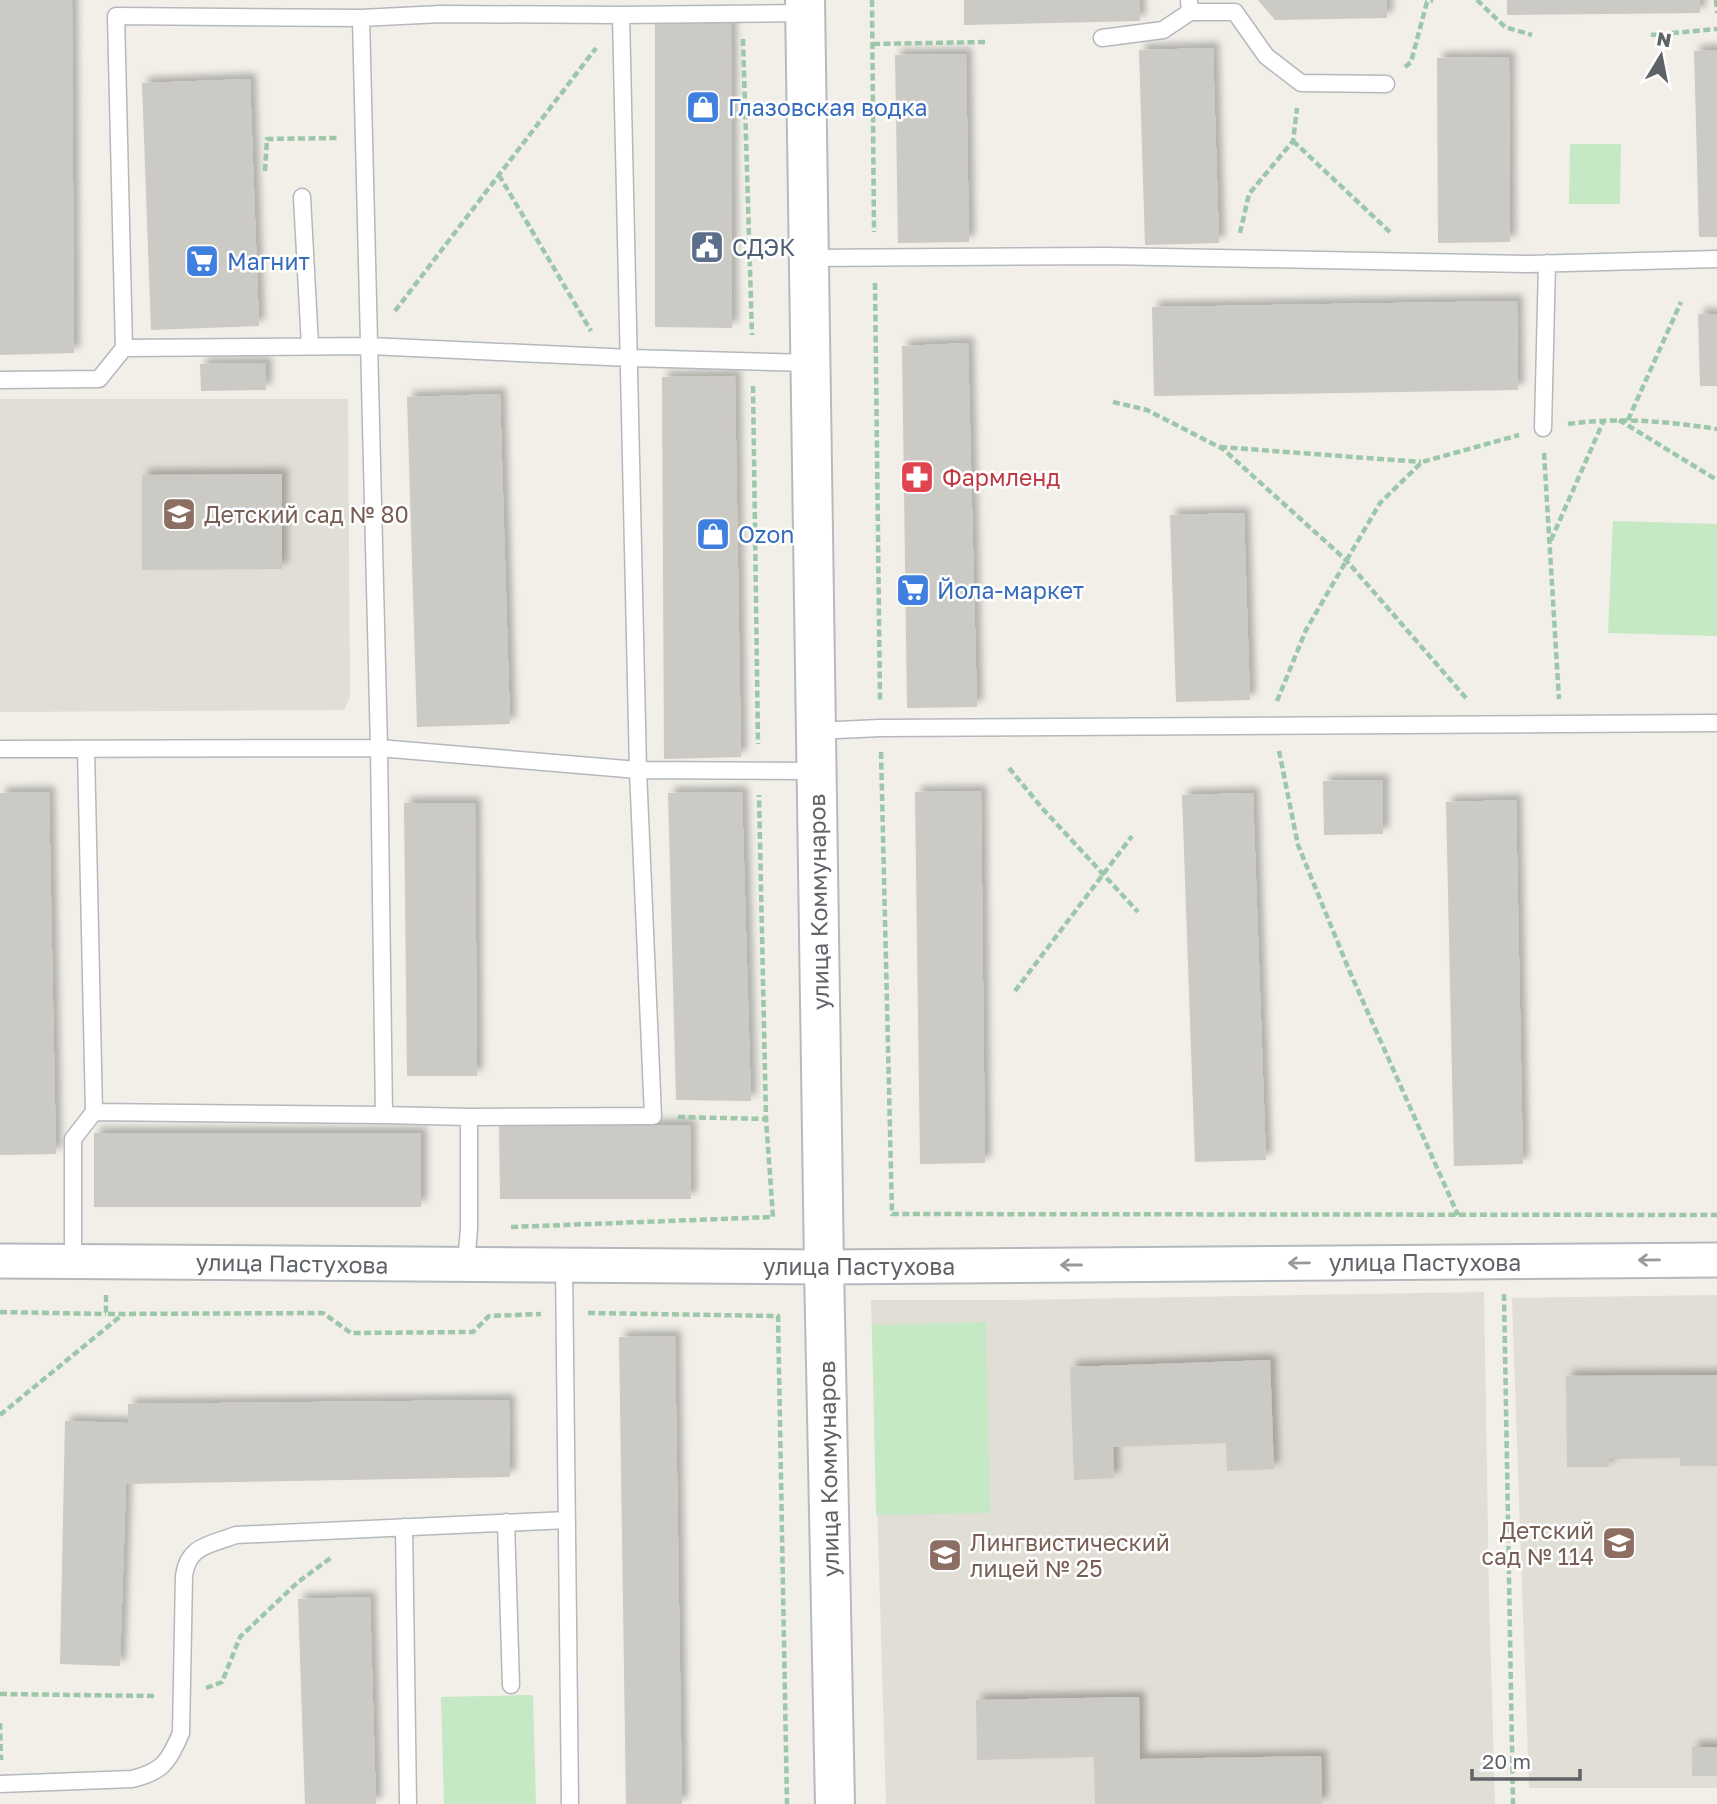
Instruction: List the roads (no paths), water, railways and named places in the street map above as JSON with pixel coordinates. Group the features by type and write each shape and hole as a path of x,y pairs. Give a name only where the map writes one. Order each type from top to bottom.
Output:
{"street":[{"name":"улица Коммунаров","path":"805,6 835,1804"},
{"name":"улица Пастухова","path":"0,1261 824,1267 1717,1260"}],"lane":[{"path":"0,380 99,379 124,348 116,16 361,18 441,7 621,15 742,14 805,6"},
{"path":"1102,38 1163,30 1189,6 1235,12 1266,56 1301,83 1386,84"},
{"path":"94,1112 468,1117 653,1116 638,770 621,15"},
{"path":"361,18 379,748 384,1115"},
{"path":"302,197 310,346"},
{"path":"808,258 1234,257 1547,264 1717,259"},
{"path":"1543,428 1547,264"},
{"path":"124,348 369,345 752,363 810,363"},
{"path":"816,731 880,728 1717,723"},
{"path":"0,749 379,748 638,770 816,771"},
{"path":"72,1261 73,1139 94,1112 86,750"},
{"path":"466,1265 469,1228 468,1117"},
{"path":"564,1265 570,1804"},
{"path":"1,1784 132,1779 153,1774 164,1765 181,1733 184,1576 186,1561 193,1552 236,1535 567,1520"},
{"path":"506,1522 511,1685"},
{"path":"404,1527 408,1804"}],"place":[{"name":"Глазовская водка","path":"703,107"},
{"name":"СДЭК","path":"707,247"},
{"name":"Магнит","path":"202,261"},
{"name":"Фармленд","path":"917,477"},
{"name":"Детский сад № 80","path":"179,514"},
{"name":"Ozon","path":"713,534"},
{"name":"Йола-маркет","path":"913,590"},
{"name":"Детский сад № 114","path":"1619,1543"},
{"name":"Лингвистический лицей № 25","path":"945,1555"}]}
